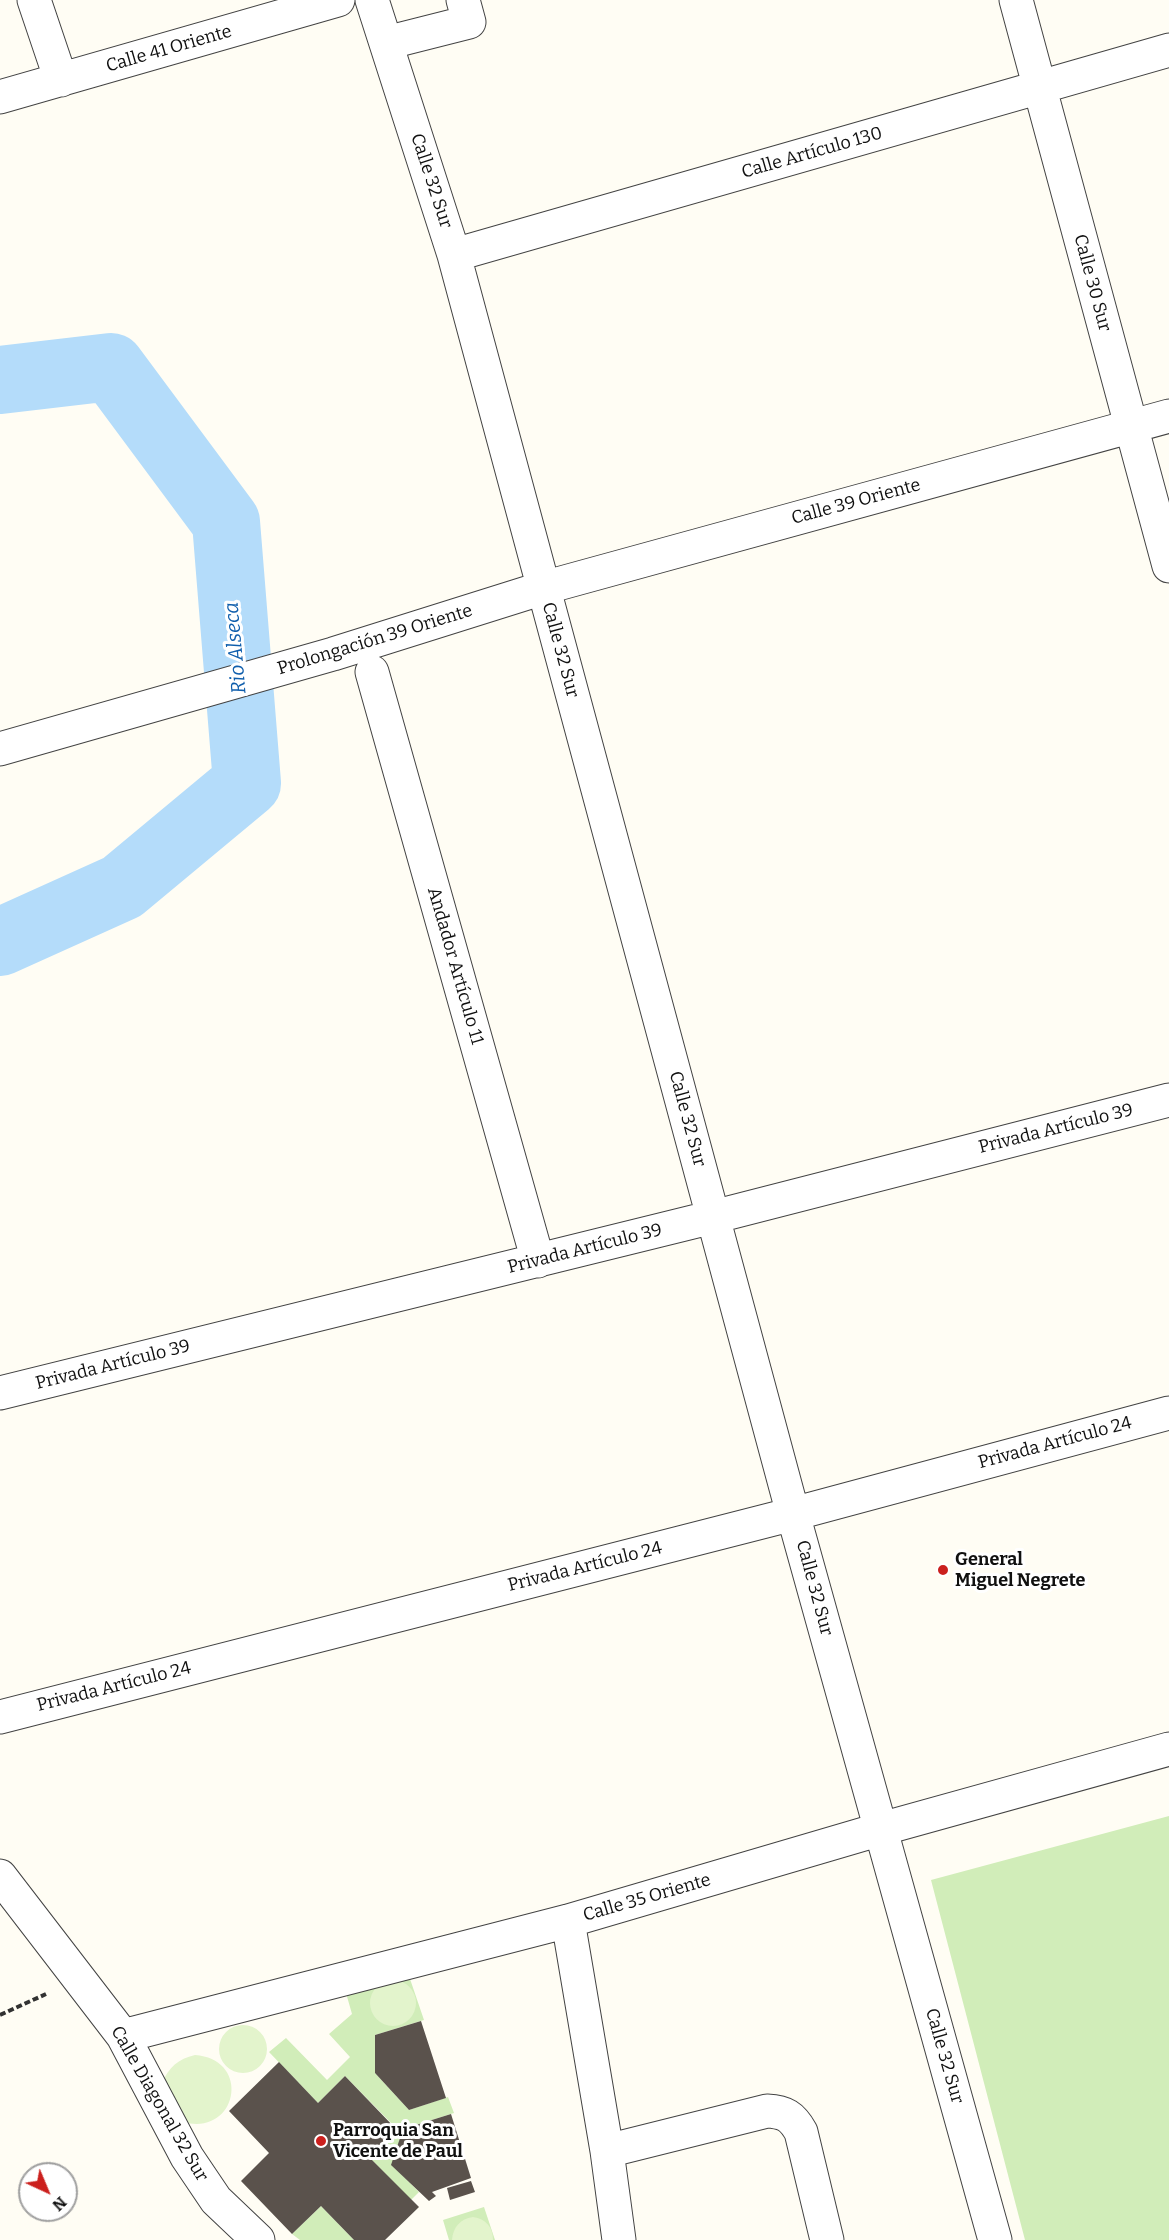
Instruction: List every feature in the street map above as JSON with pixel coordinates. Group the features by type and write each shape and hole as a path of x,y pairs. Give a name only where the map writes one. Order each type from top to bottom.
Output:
{"street":[{"path":"34,0 61,80"},
{"name":"Calle 41 Oriente","path":"0,97 338,0"},
{"name":"Calle 32 Sur","path":"372,0 454,255 793,1514 995,2240"},
{"path":"386,43 469,22 463,0"},
{"name":"Calle 30 Sur","path":"1016,0 1038,89 1169,566"},
{"name":"Calle Artículo 130","path":"454,255 1169,50"},
{"name":"Calle 39 Oriente","path":"543,588 1169,417"},
{"name":"Prolongación 39 Oriente","path":"0,749 333,654 543,588"},
{"name":"Andador Artículo 11","path":"372,672 538,1261"},
{"name":"Privada Artículo 39","path":"0,1393 538,1261 1169,1100"},
{"name":"Privada Artículo 24","path":"0,1717 793,1514 1169,1413"},
{"name":"Calle 35 Oriente","path":"123,2036 568,1921 881,1829 1169,1749"},
{"name":"Calle Diagonal 32 Sur","path":"0,1876 123,2036 187,2157 216,2200 258,2240"},
{"path":"568,1921 607,2151 619,2240"},
{"path":"607,2151 767,2111 781,2112 794,2119 801,2132 827,2240"}],"path":[{"path":"0,2015 36,1999 77,1976"}],"green space":[{"path":"1169,1816 1169,2240 1025,2240 931,1880"},
{"path":"409,1976 424,2020 375,2035 375,2073 409,2110 448,2097 454,2113 403,2129 392,2165 419,2192 411,2200 368,2156 396,2128 345,2076 318,2103 269,2052 286,2038 327,2080 350,2057 329,2034 352,2014 346,1993"},
{"path":"393,1980 409,1987 416,2003 409,2019 393,2026 377,2019 370,2003 377,1987"},
{"path":"238,2025 248,2025 260,2032 267,2044 267,2054 260,2066 248,2073 238,2073 223,2062 219,2054 219,2044 230,2029"},
{"path":"195,2055 213,2060 225,2069 231,2082 231,2096 226,2108 216,2118 202,2124 183,2122 162,2083 175,2064"},
{"path":"321,2206 354,2240 300,2240 292,2234"},
{"path":"484,2207 495,2240 449,2240 443,2220"},
{"path":"473,2217 488,2224 493,2240 452,2240 458,2224"}],"building":[{"path":"421,2021 446,2098 409,2110 375,2073 375,2035"},
{"name":"Parroquia San Vicente de Paul","path":"279,2062 318,2103 345,2076 396,2129 368,2156 419,2207 385,2240 354,2240 321,2206 292,2234 241,2181 269,2153 229,2111"},
{"path":"451,2114 471,2178 432,2192 436,2196 429,2201 391,2165 403,2129"},
{"path":"471,2181 475,2192 450,2200 447,2188"}],"waterway":[{"name":"Rio Alseca","path":"0,380 111,367 226,522 247,783 122,887 0,942"}],"place":[{"name":"General Miguel Negrete","path":"943,1570"},
{"name":"Parroquia San Vicente de Paul","path":"321,2141"}]}
